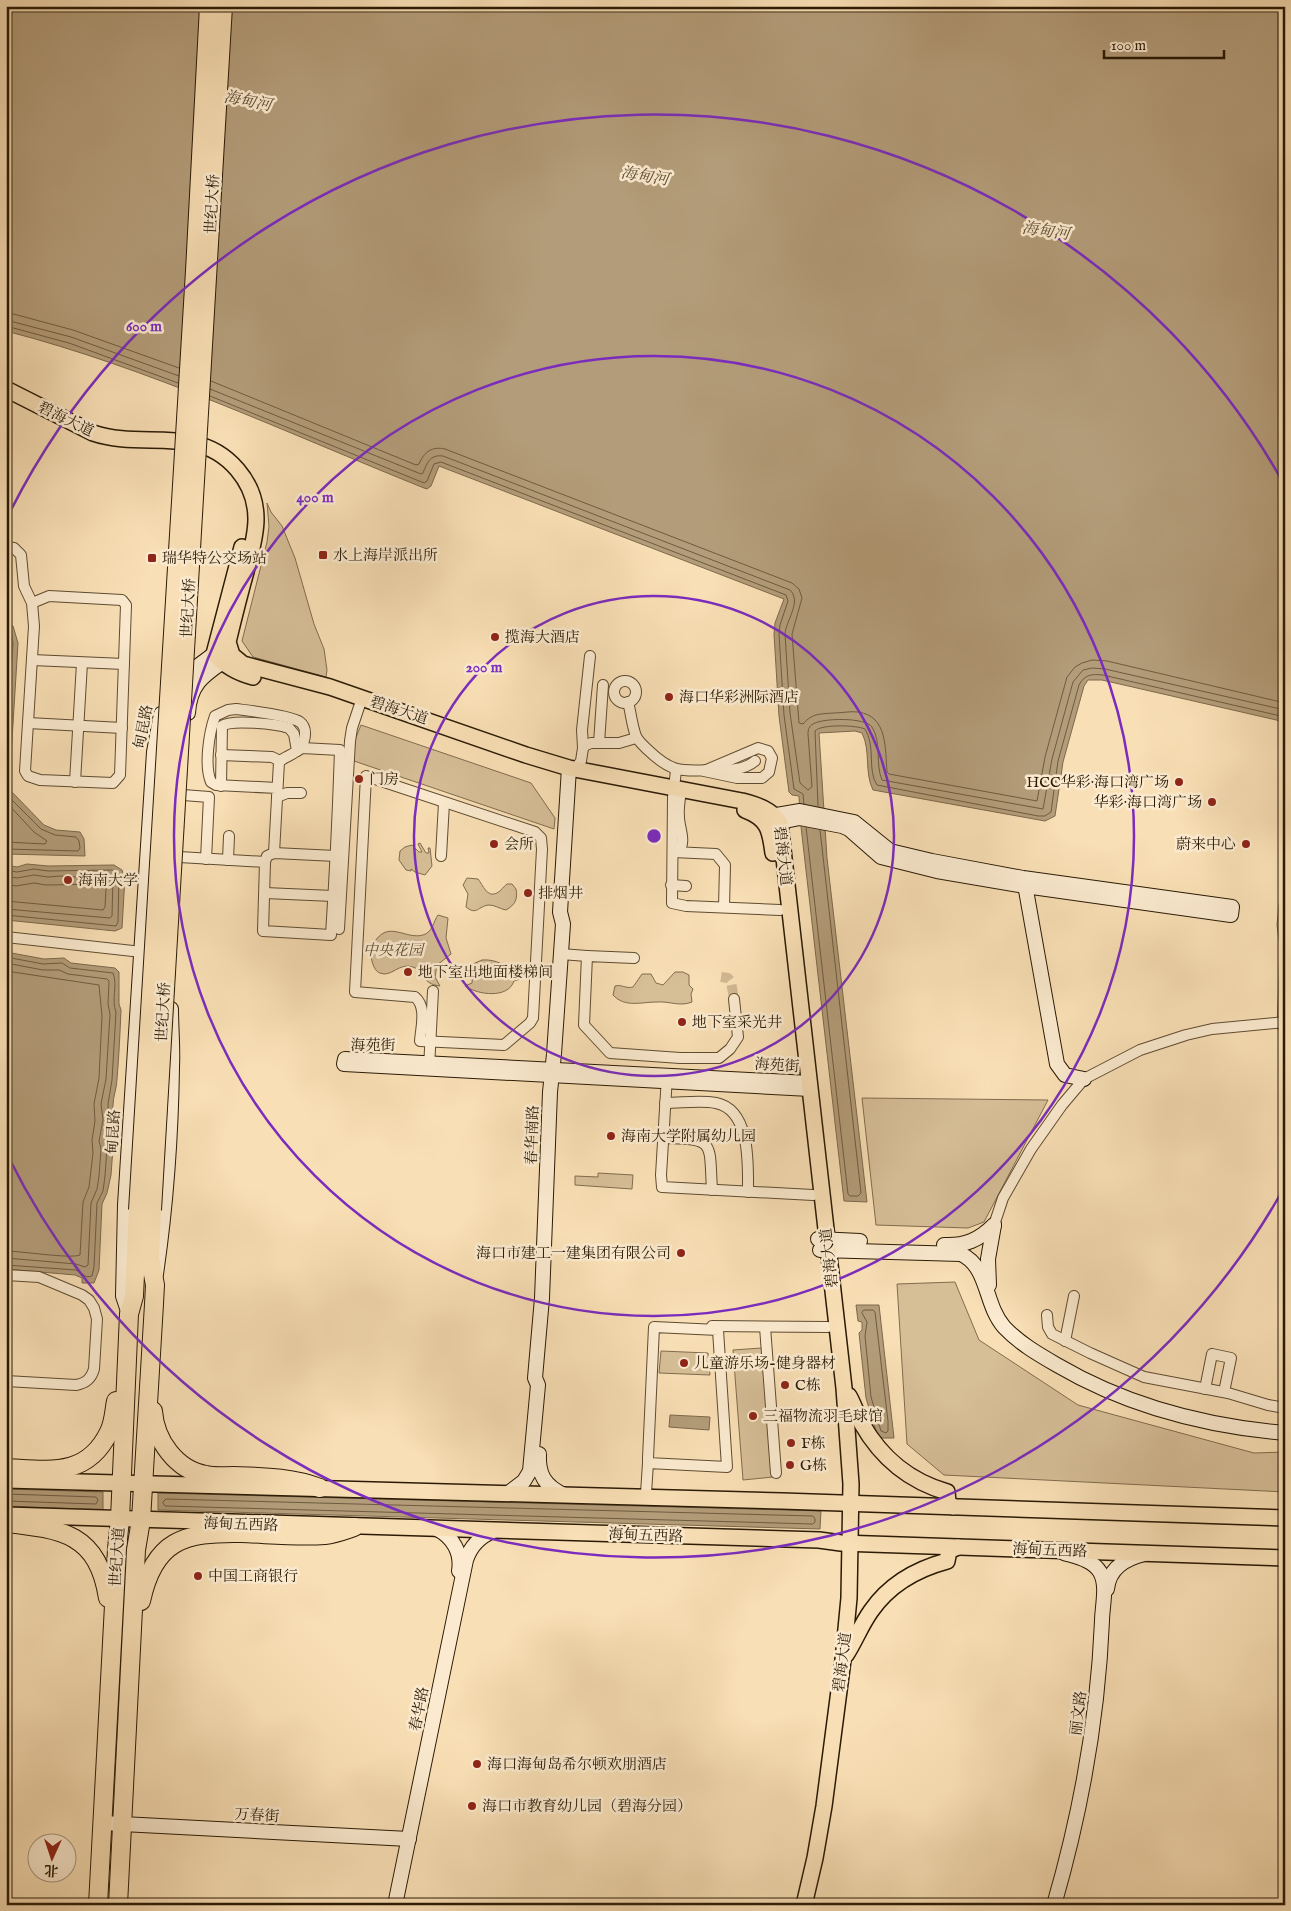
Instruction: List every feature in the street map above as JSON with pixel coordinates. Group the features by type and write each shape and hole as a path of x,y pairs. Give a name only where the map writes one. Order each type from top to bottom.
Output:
{"highway":[{"name":"世纪大桥","path":"145,1210 209,6"},
{"name":"世纪大桥","path":"145,1210 223,6"},
{"name":"世纪大道","path":"118,1905 136,1550 141,1520 155,1285 145,1210"},
{"name":"世纪大道","path":"98,1905 122,1482 129,1314 134,1296 145,1210"},
{"path":"6,1468 65,1469 82,1462 104,1440 113,1422 115,1402 126,1397"},
{"path":"148,1404 153,1411 157,1430 166,1448 179,1462 189,1469 207,1476 294,1480 320,1488"},
{"path":"6,1524 56,1530 72,1537 93,1555 104,1577 110,1609 109,1625 113,1634"},
{"path":"131,1640 137,1626 143,1592 150,1572 163,1552 179,1541 197,1534 325,1534 354,1527"}],"main road":[{"name":"碧海大道","path":"6,389 93,434 115,438 192,443 214,451 237,468 246,480 251,493 256,521 253,543 223,657"},
{"name":"碧海大道","path":"6,399 93,443 117,447 195,452 216,462 232,477 245,503 247,527 223,657"},
{"name":"碧海大道","path":"223,657 241,674 361,701 572,772 677,793 778,819"},
{"name":"碧海大道","path":"778,819 769,827 805,1086 813,1195 823,1245 828,1328 846,1503"},
{"name":"碧海大道","path":"778,819 823,1245 844,1389 849,1442 846,1503 849,1598 843,1660 824,1806 804,1905"},
{"path":"844,1389 863,1425 882,1454 902,1472 915,1480 928,1487 947,1492 948,1502 953,1507"},
{"path":"6,1480 846,1503 1285,1518"},
{"name":"海甸五西路","path":"6,1515 819,1540 958,1548 1285,1558"},
{"name":"碧海大道","path":"795,1905 809,1848 817,1798 837,1639 846,1543"},
{"path":"843,1660 871,1610 883,1596 906,1578 947,1561 949,1551 958,1548"}],"street":[{"path":"6,547 14,548 21,555 24,586 32,604 34,636 25,766 28,776 40,780 109,784 119,778 127,610 125,602 122,600 49,596 32,604"},
{"path":"572,772 581,761 583,748 582,730 590,656"},
{"name":"甸昆路","path":"129,1314 123,1296 125,1205 154,752 165,700 181,678 223,657"},
{"path":"155,1285 162,1234 170,1119 172,995 189,704 191,694 198,681 223,657"},
{"path":"32,660 124,664"},
{"path":"75,782 82,662"},
{"path":"598,743 603,686"},
{"path":"339,929 346,787 352,728 361,701"},
{"path":"628,702 636,738 656,758 676,770 693,772 732,770 750,765 755,761"},
{"path":"297,751 302,744 305,734 304,726 300,722 236,709 217,715 214,719 208,775 213,784 221,786 277,793 301,793"},
{"path":"28,722 122,728"},
{"path":"221,786 222,726 226,723 276,725 289,728 294,734 297,751"},
{"path":"583,748 586,745 618,743 636,738"},
{"path":"154,752 160,748 170,746 186,753"},
{"path":"280,761 302,748 340,750 336,856 331,935 263,931 265,862 267,856 274,853 336,856"},
{"path":"758,748 768,751 772,758 769,772 762,778 738,778 704,771 758,748"},
{"path":"221,755 272,757 280,761"},
{"path":"274,853 280,761"},
{"path":"673,852 678,852 681,848 677,825 676,770"},
{"name":"春华南路","path":"507,1494 528,1477 533,1459 538,1385 535,1378 542,1298 563,954 563,924 560,912 572,772"},
{"path":"366,776 444,802 535,832 541,838 533,1018 504,1045 420,1041 422,1007 415,997 355,992 366,776"},
{"path":"346,787 365,794"},
{"path":"183,795 209,797 206,859"},
{"path":"441,856 444,802"},
{"path":"778,819 854,822 890,851 1026,882 1231,916 1232,907 1026,882"},
{"path":"228,860 229,836"},
{"path":"673,852 671,900 674,904 780,910"},
{"path":"673,852 716,854 726,865 724,907"},
{"path":"179,857 265,862"},
{"path":"1026,882 1057,1064 1065,1074 1084,1079"},
{"path":"672,885 686,886"},
{"path":"265,893 333,896"},
{"path":"6,937 157,948 175,944"},
{"path":"563,954 634,958"},
{"path":"587,956 584,1025 610,1053 680,1058 719,1058 733,1046 738,1037 734,999"},
{"path":"429,1066 433,991"},
{"path":"729,1016 733,1046"},
{"path":"1285,1022 1212,1029 1186,1035 1140,1050 1084,1079 1062,1105 1031,1149 1003,1198 994,1225 988,1259 989,1287 998,1310 1015,1332 1088,1377 1120,1392 1160,1406 1225,1422 1285,1428"},
{"path":"680,1058 665,1103 660,1184 662,1187 813,1195"},
{"name":"海苑街","path":"429,1066 345,1059 344,1064 555,1072 805,1086"},
{"name":"春华南路","path":"555,1072 550,1200 552,1211 548,1298 542,1368 544,1373 539,1460 543,1479 549,1486 564,1495"},
{"path":"665,1103 717,1104 726,1106 732,1111 741,1125 744,1135 748,1192"},
{"path":"663,1138 699,1140 706,1144 710,1151 712,1190"},
{"path":"823,1245 961,1245 977,1239 994,1225"},
{"path":"823,1245 961,1254 973,1262 979,1270 991,1307 1004,1327 1024,1344 1068,1372 1123,1397 1170,1413 1231,1427 1285,1433"},
{"path":"6,1276 38,1281 80,1298 87,1303 93,1319 90,1368 88,1374 81,1380 6,1379"},
{"path":"1065,1341 1074,1296"},
{"path":"1047,1315 1049,1331 1065,1341 1144,1377 1224,1392 1285,1408"},
{"path":"657,1326 828,1328"},
{"path":"656,1370 657,1326"},
{"path":"646,1498 654,1327 657,1326"},
{"path":"648,1463 727,1466 718,1330 657,1326"},
{"path":"765,1327 776,1473"},
{"path":"1205,1389 1212,1354 1231,1358 1224,1392"},
{"name":"春华路","path":"395,1905 460,1564 459,1555 451,1539 437,1529"},
{"name":"春华路","path":"390,1905 407,1840 466,1560 470,1550 480,1539 493,1531"},
{"name":"丽文路","path":"1054,1905 1078,1814 1091,1741 1099,1671 1103,1586 1102,1575 1094,1565 1085,1560 1056,1551"},
{"name":"丽文路","path":"1058,1905 1082,1814 1094,1746 1102,1677 1108,1579 1112,1571 1121,1563 1144,1554"},
{"name":"万春街","path":"103,1826 407,1840"}],"green space":[{"path":"267,503 271,512 282,526 295,558 314,624 324,649 326,677 253,657 242,641 267,542 269,526"},
{"path":"361,725 531,783 555,818 554,829 354,761 355,740"},
{"path":"420,843 426,853 429,853 428,848 430,848 432,866 425,875 411,869 411,871 406,870 399,860 400,851 405,847 412,845 419,852 422,852 418,844"},
{"path":"467,878 478,879 491,894 497,893 507,884 512,884 516,889 517,896 515,901 506,910 489,905 475,911 470,910 466,907 468,894 463,885"},
{"path":"1285,897 1285,1028 1277,1029 1280,947 1277,925 1279,904"},
{"name":"中央花园","path":"438,915 448,918 446,938 451,954 437,965 435,977 440,986 429,983 420,971 413,967 403,967 384,974 376,970 372,963 371,952 379,936 391,931 416,936 426,934 431,929"},
{"name":"中央花园","path":"482,960 501,964 514,977 519,977 520,979 514,981 506,991 492,994 477,992 465,986 472,983 473,970 466,967"},
{"path":"675,972 683,972 689,975 689,985 693,989 691,994 692,1002 683,1004 662,1002 628,1003 613,995 615,986 633,987 642,974 651,974 656,983 663,985"},
{"path":"862,1098 1048,1100 984,1222 968,1228 876,1225"},
{"path":"598,1173 633,1175 632,1189 575,1185 575,1176 598,1177"},
{"path":"955,1282 979,1340 1078,1405 1254,1453 1285,1452 1285,1492 944,1475 907,1444 897,1284"},
{"name":"三福物流羽毛球馆","path":"762,1348 773,1477 743,1480 733,1350"},
{"name":"儿童游乐场-健身器材","path":"661,1351 708,1353 710,1375 659,1373"}],"water":[{"name":"海甸河","path":"6,6 1285,6 1285,722 1102,680 1088,680 1084,686 1063,762 1055,816 1045,821 873,790 870,783 865,740 862,733 855,731 819,733 827,858 867,1202 844,1201 799,796 792,795 789,792 779,716 774,634 775,623 784,599 439,466 431,486 427,489 165,382 59,346 6,331"},
{"path":"6,619 13,626 18,643 9,789 44,825 56,830 80,832 84,839 85,856 6,854"},
{"path":"27,864 48,866 114,865 122,870 125,877 122,928 115,931 6,920 6,865 17,867"},
{"path":"6,952 44,959 64,958 71,963 115,968 119,972 119,1004 121,1010 111,1142 113,1148 111,1175 107,1193 102,1204 99,1270 94,1283 82,1283 82,1278 75,1275 6,1269"},
{"path":"856,1305 879,1305 894,1438 878,1438 866,1398 859,1333 862,1330 862,1322 858,1321"},
{"path":"670,1415 710,1417 709,1430 669,1427"},
{"path":"6,1489 103,1492 103,1510 6,1506"},
{"path":"158,1493 821,1511 820,1529 158,1510"}],"tunnel":[{"path":"721,977 728,978 731,982 734,999"}],"place":[{"name":"水上海岸派出所","path":"323,555"},
{"name":"瑞华特公交场站","path":"152,558"},
{"name":"揽海大酒店","path":"495,637"},
{"name":"海口华彩洲际酒店","path":"669,697"},
{"name":"门房","path":"359,779"},
{"name":"HCC华彩·海口湾广场","path":"1179,782"},
{"name":"华彩·海口湾广场","path":"1212,802"},
{"name":"会所","path":"494,844"},
{"name":"蔚来中心","path":"1246,844"},
{"name":"海南大学","path":"68,880"},
{"name":"排烟井","path":"528,893"},
{"name":"地下室出地面楼梯间","path":"408,972"},
{"name":"地下室采光井","path":"682,1022"},
{"name":"海南大学附属幼儿园","path":"611,1136"},
{"name":"海口市建工一建集团有限公司","path":"681,1253"},
{"name":"儿童游乐场-健身器材","path":"684,1363"},
{"name":"C栋","path":"785,1385"},
{"name":"三福物流羽毛球馆","path":"753,1416"},
{"name":"F栋","path":"791,1443"},
{"name":"G栋","path":"790,1465"},
{"name":"中国工商银行","path":"198,1576"},
{"name":"海口海甸岛希尔顿欢朋酒店","path":"477,1764"},
{"name":"海口市教育幼儿园（碧海分园）","path":"472,1806"}]}
